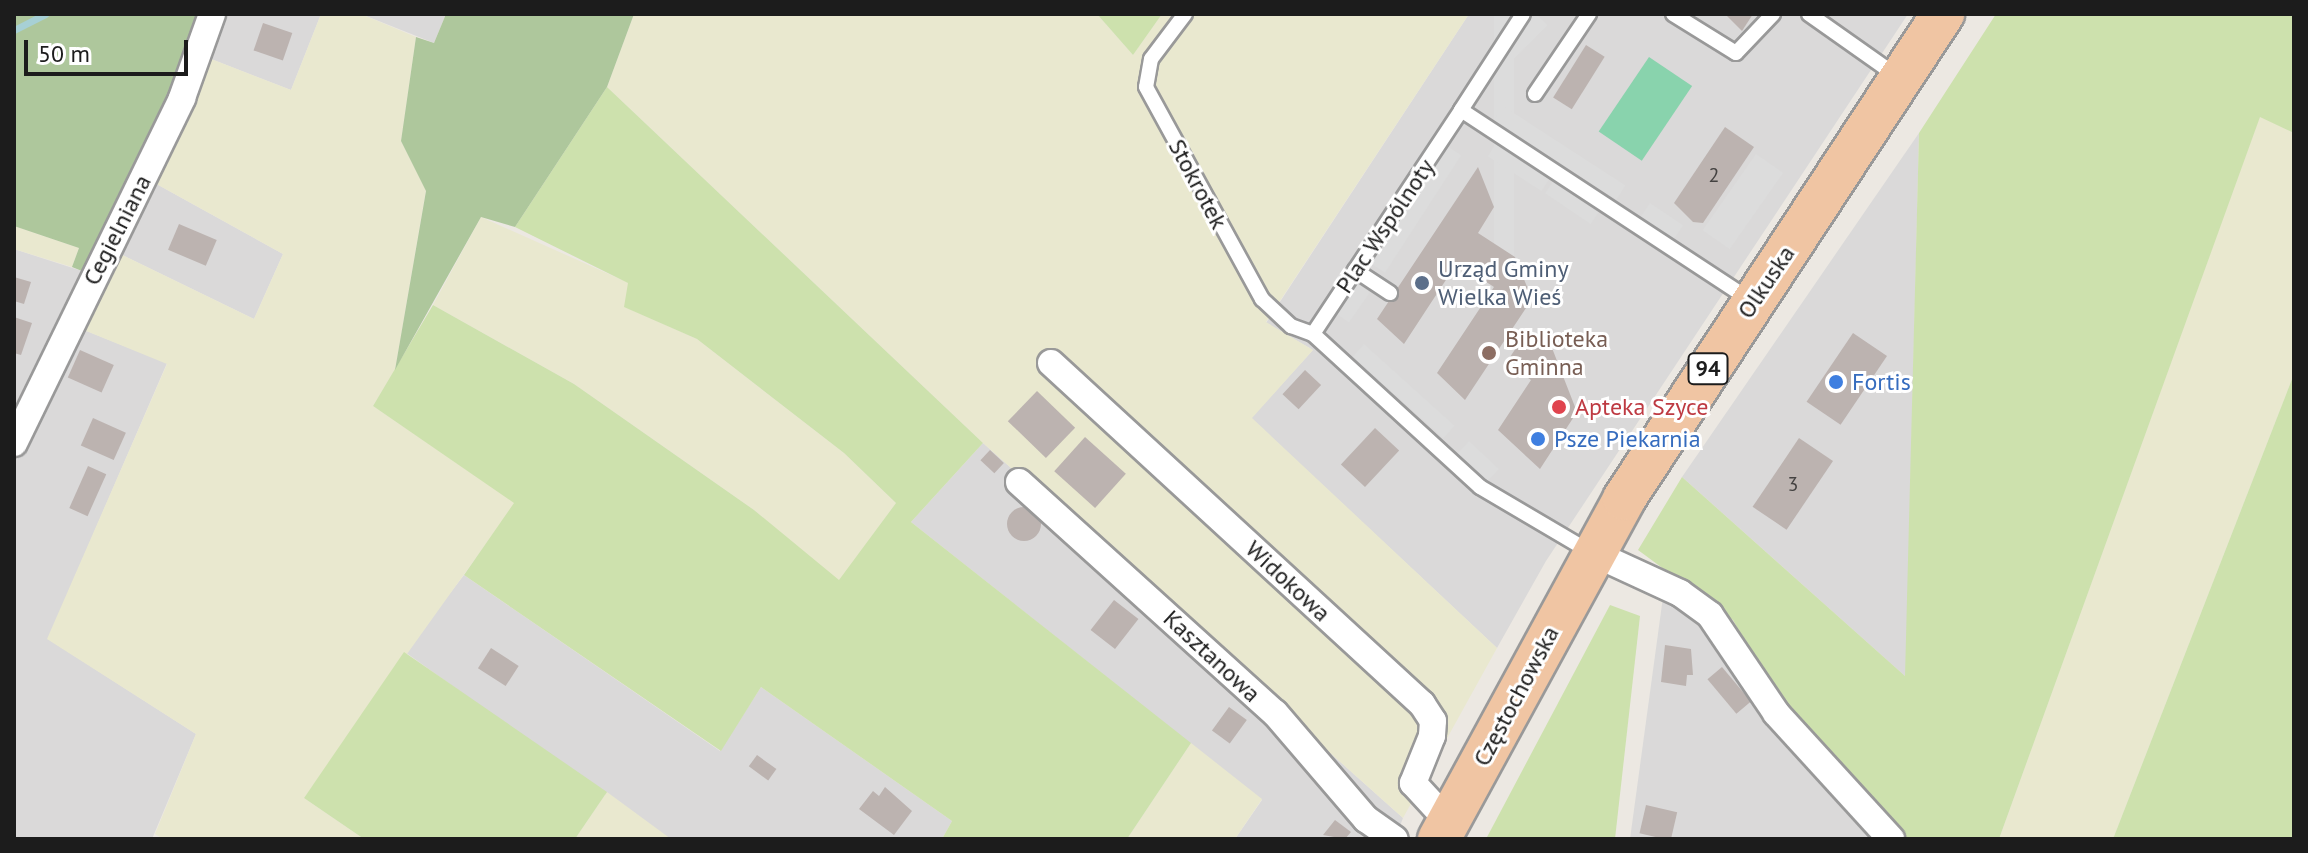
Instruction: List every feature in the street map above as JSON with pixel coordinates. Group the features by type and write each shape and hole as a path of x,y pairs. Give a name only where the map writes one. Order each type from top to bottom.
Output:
{"main road":[{"name":"Olkuska","path":"1593,553 1753,301 1943,14"},
{"name":"Częstochowska","path":"1444,830 1593,553"}],"street":[{"name":"Cegielniana","path":"14,443 182,98 212,14"},
{"name":"Widokowa","path":"1051,363 1422,704 1433,721 1432,736 1413,783 1444,830"},
{"name":"Kasztanowa","path":"1019,482 1275,713 1366,819 1395,839"},
{"path":"1593,553 1680,593 1710,615 1776,713 1891,839"}],"lane":[{"name":"Stokrotek","path":"1185,14 1151,59 1149,97 1262,299 1291,326 1313,334"},
{"name":"Plac Wspólnoty","path":"1313,334 1523,14"},
{"path":"1535,94 1589,14"},
{"path":"1673,14 1736,53 1773,14"},
{"path":"1809,14 1901,78"},
{"path":"1461,110 1753,301"},
{"path":"1355,270 1390,293"},
{"path":"1313,334 1480,487 1593,553"}],"shaded area":[{"path":"218,14 321,14 291,90 206,57"},
{"path":"361,14 446,14 434,43"},
{"path":"1469,14 1908,14 1546,561 1497,648 1251,418 1313,350 1266,323"},
{"path":"1494,14 1514,14 1514,328 1494,328"},
{"path":"1536,14 1547,25 1482,91 1470,80"},
{"path":"1503,106 1625,186 1616,200 1494,120"},
{"path":"1919,133 1906,677 1682,477"},
{"path":"1497,142 1551,177 1541,191 1488,156"},
{"path":"1447,146 1461,155 1385,273 1371,263"},
{"path":"1756,154 1783,173 1730,249 1703,230"},
{"path":"1554,180 1600,211 1591,224 1545,193"},
{"path":"151,181 283,254 254,319 112,250"},
{"path":"1650,203 1683,225 1674,239 1640,217"},
{"path":"14,249 82,271 14,422"},
{"path":"1357,283 1370,292 1349,322 1336,313"},
{"path":"74,326 167,363 48,639 196,734 152,839 14,839 14,458"},
{"path":"1364,344 1455,426 1443,438 1353,357"},
{"path":"1469,441 1499,469 1487,481 1457,453"},
{"path":"983,443 1403,818 1395,839 1235,839 1262,800 911,522"},
{"path":"464,575 720,751 761,687 952,821 942,839 667,839 405,652"},
{"path":"1663,597 1711,636 1900,839 1630,839"}],"green space":[{"path":"14,14 197,14 172,97 82,271 72,267 79,248 14,226"},
{"path":"321,14 361,14 416,37 401,141 426,190 395,370 373,406 515,503 304,798 364,839 163,839 155,834 196,734 47,639 167,364 74,326 112,250 254,319 283,254 151,181 206,57 291,90"},
{"path":"446,14 634,14 607,87 515,227 481,217 395,370 426,191 401,141 416,37 434,43"},
{"path":"634,14 1097,14 1133,55 1162,14 1469,14 1266,322 1313,350 1252,418 1497,648 1403,818 983,443 607,87"},
{"path":"1097,14 1162,14 1133,55"},
{"path":"1996,14 2294,14 2294,133 2260,117 1999,839 1900,839 1819,750 1768,683 1733,620 1638,550 1682,477 1905,676 1919,133"},
{"path":"1649,57 1692,86 1642,161 1599,132"},
{"path":"607,87 983,443 911,522 1191,743 1127,839 942,839 952,821 761,687 721,751 464,575 514,503 373,406 433,305 574,384 754,510 839,580 896,503 844,453 697,339 624,307 628,283 515,227"},
{"path":"2260,116 2294,133 2294,374 2113,839 1999,839"},
{"path":"481,217 629,283 625,307 697,339 844,453 896,503 839,581 754,510 574,384 433,305"},
{"path":"14,226 79,248 72,267 14,249"},
{"path":"2294,374 2294,839 2113,839"},
{"path":"1610,605 1640,616 1615,839 1486,839"},
{"path":"404,652 607,792 575,839 364,839 304,798"},
{"path":"1191,743 1262,799 1235,839 1127,839"},
{"path":"607,792 671,839 575,839"}],"building":[{"path":"1725,14 1753,14 1742,31"},
{"path":"263,23 292,33 283,61 254,50"},
{"path":"1586,45 1605,57 1572,109 1553,98"},
{"path":"1725,127 1754,147 1703,223 1693,222 1674,203"},
{"name":"Urząd Gminy Wielka Wieś","path":"1478,167 1494,207 1478,233 1515,257 1532,299 1465,400 1437,373 1494,287 1457,263 1404,344 1377,319"},
{"path":"179,224 217,240 206,266 168,250"},
{"path":"14,277 31,282 24,304 14,301"},
{"path":"14,317 32,323 21,355 14,353"},
{"path":"1526,333 1552,348 1577,412 1540,469 1498,430 1531,380 1506,363"},
{"path":"1853,333 1887,356 1841,425 1807,402"},
{"path":"80,350 114,365 102,392 68,377"},
{"path":"1305,370 1321,385 1299,409 1282,394"},
{"path":"1037,391 1075,428 1046,458 1008,421"},
{"path":"93,418 126,433 114,460 81,445"},
{"path":"1375,428 1399,451 1365,487 1341,465"},
{"path":"1085,437 1126,474 1095,508 1054,471"},
{"path":"1799,438 1833,461 1787,530 1753,507"},
{"path":"990,450 1004,463 994,473 980,460"},
{"path":"88,466 106,474 88,516 69,508"},
{"path":"1024,507 1036,512 1041,524 1036,536 1024,541 1012,536 1007,524 1012,512"},
{"path":"1114,600 1138,619 1115,649 1091,630"},
{"path":"1665,645 1691,649 1693,675 1687,675 1686,686 1661,682"},
{"path":"491,648 519,666 506,686 478,668"},
{"path":"1722,667 1751,701 1736,714 1707,679"},
{"path":"1229,707 1247,720 1230,743 1212,730"},
{"path":"757,755 776,769 768,780 749,766"},
{"path":"885,787 912,811 894,835 859,809 873,791 879,796"},
{"path":"1646,805 1677,812 1671,839 1639,833"},
{"path":"1335,820 1351,832 1345,839 1323,835"}],"waterway":[{"path":"14,30 45,14"}],"place":[{"name":"Urząd Gminy Wielka Wieś","path":"1422,283"},
{"name":"Biblioteka Gminna","path":"1489,353"},
{"name":"Fortis","path":"1836,382"},
{"name":"Apteka Szyce","path":"1559,407"},
{"name":"Psze Piekarnia","path":"1538,439"}]}
